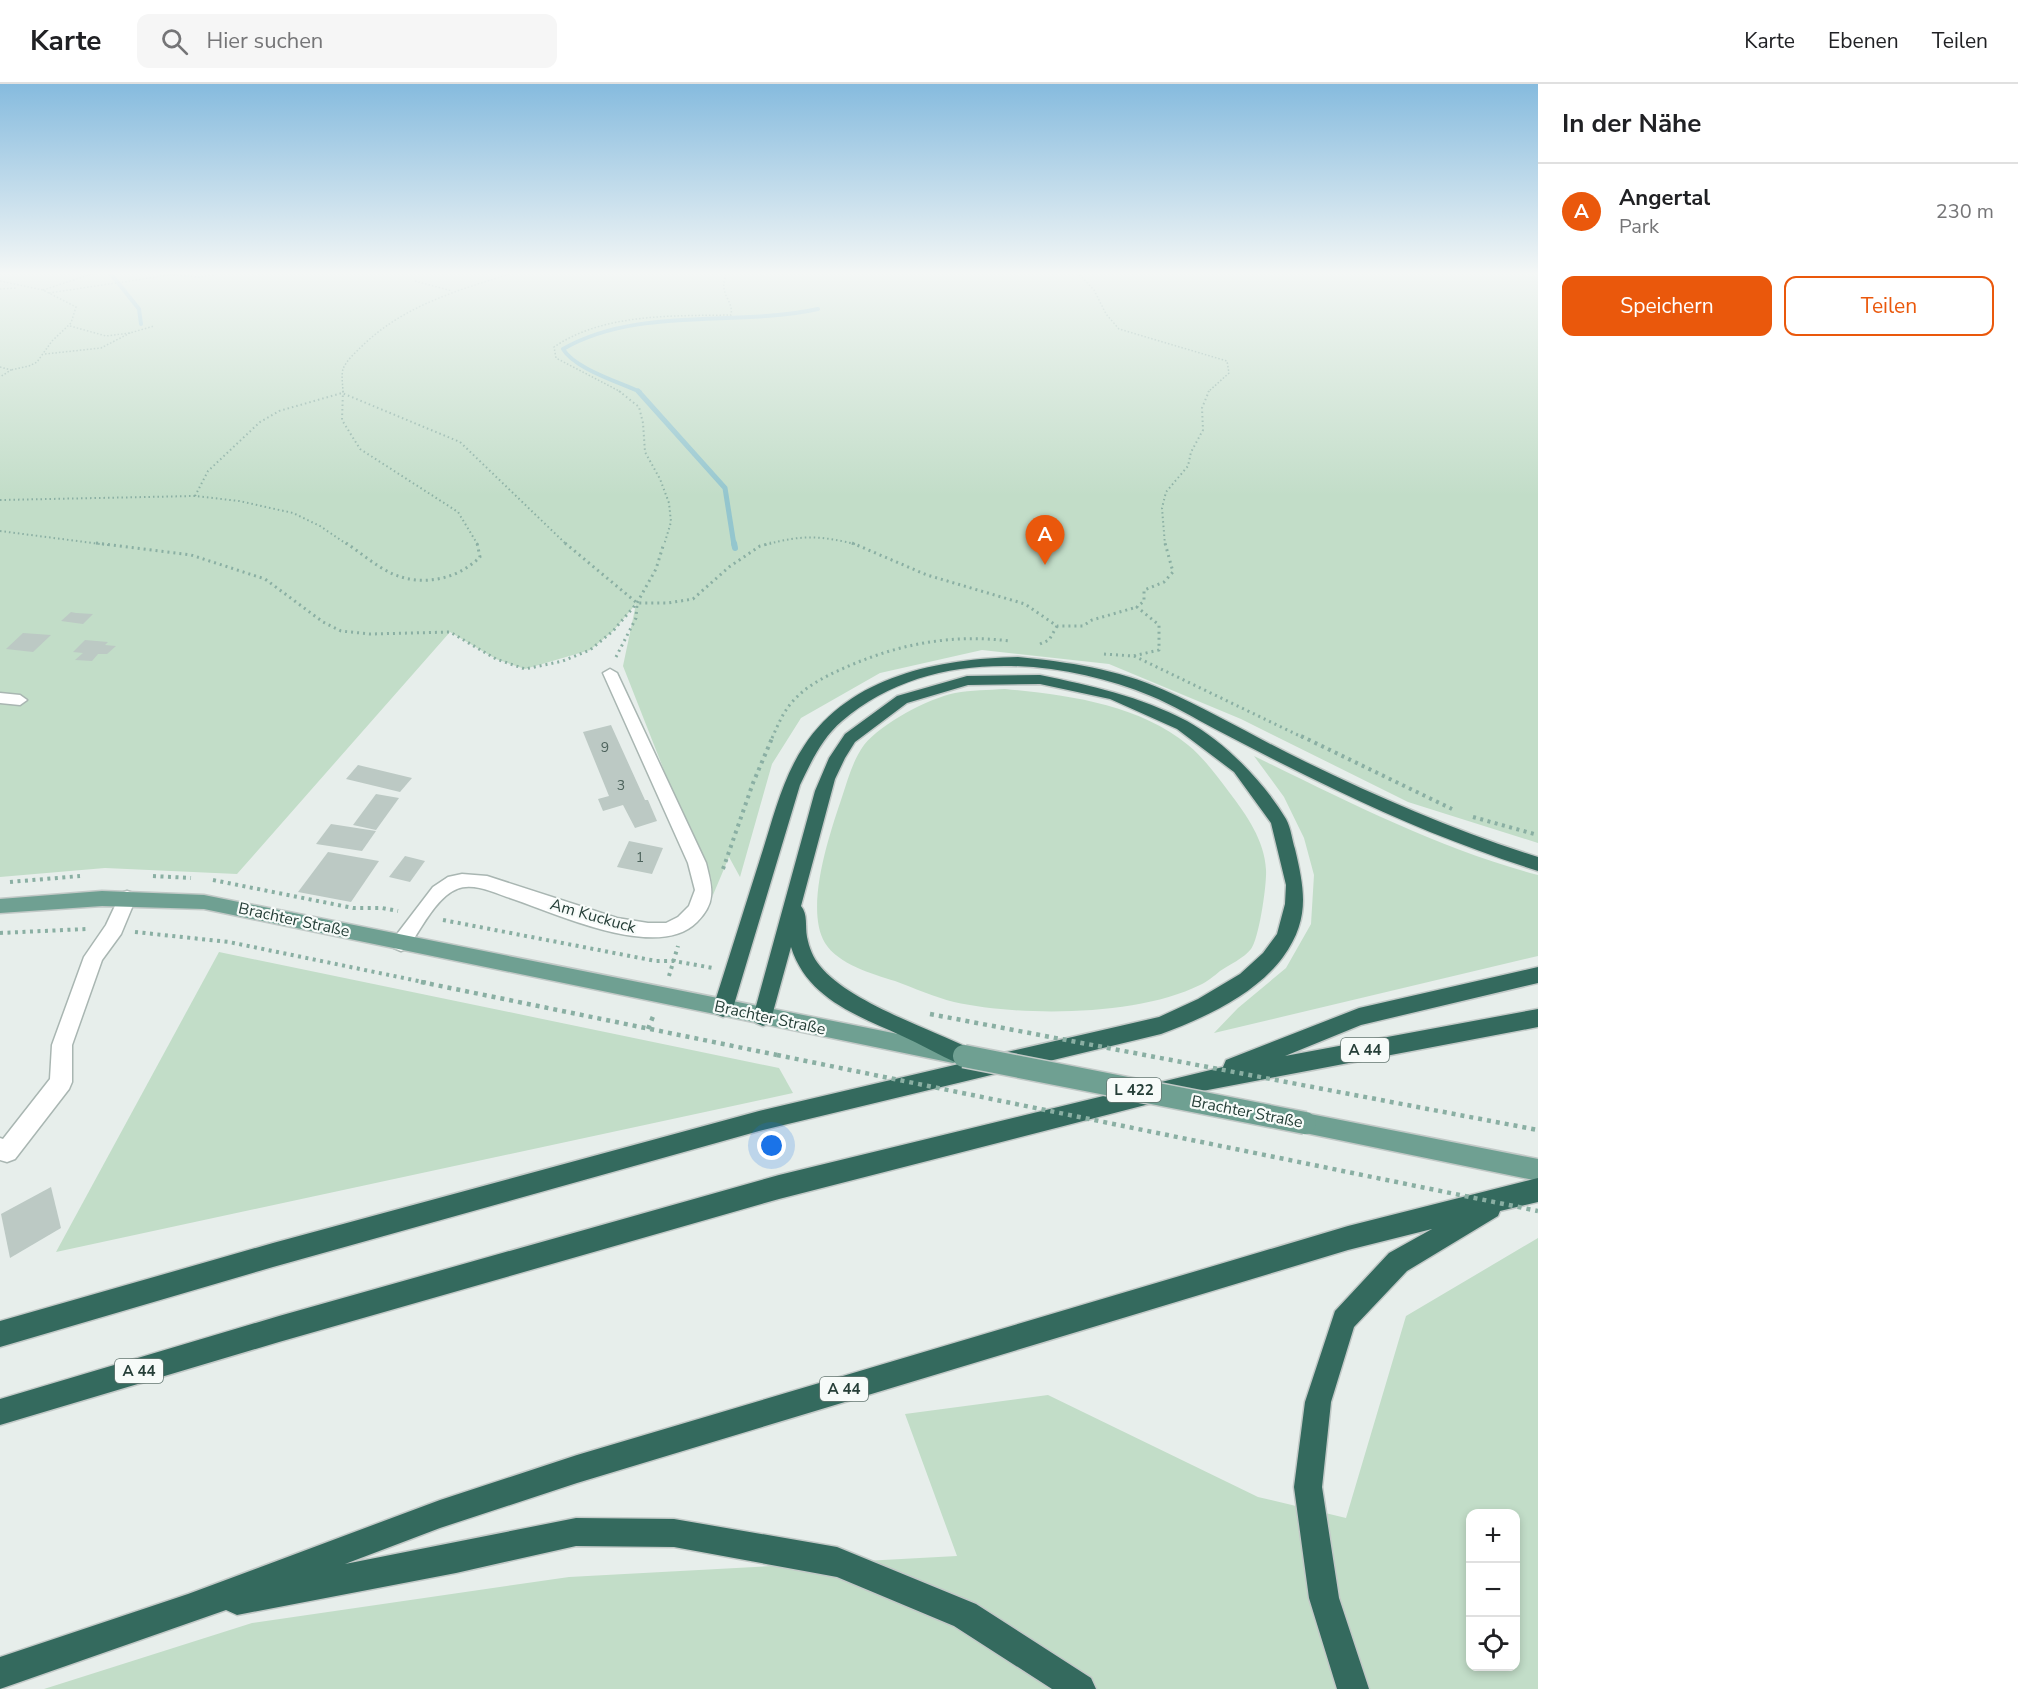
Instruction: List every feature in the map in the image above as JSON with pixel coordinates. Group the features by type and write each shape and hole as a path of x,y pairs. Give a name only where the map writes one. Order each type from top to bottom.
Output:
{"highway":[{"path":"723,1008 792,785 807,751 832,720 862,697 908,677 960,665 996,661 1057,665 1131,683 1158,693 1400,814 1486,848 1538,864"},
{"path":"0,1334 759,1121 1161,1025 1221,996 1249,978 1271,958 1284,938 1292,918 1296,893 1295,868 1288,840 1274,811 1249,778 1207,741 1162,715 1119,697 1064,683 1014,678 971,680 949,684 911,696 878,715 850,737 837,755 828,777 795,889 764,1017"},
{"path":"795,889 798,939 803,954 817,975 840,997 863,1010 964,1056"},
{"path":"1192,1083 1359,1017 1538,975"},
{"name":"A 44","path":"0,1412 290,1326 779,1187 1192,1083 1538,1017"},
{"name":"A 44","path":"0,1673 188,1610 440,1514 577,1469 1348,1238 1538,1190"},
{"path":"1353,1689 1324,1598 1308,1487 1318,1402 1324,1381 1344,1320 1398,1262 1509,1198"},
{"path":"188,1610 456,1558 576,1532 674,1533 837,1562 964,1615 1080,1689"}],"main road":[{"name":"Brachter Straße","path":"0,906 44,901 127,898 204,902 243,908 400,943 857,1036 1538,1170"}],"street":[{"path":"610,673 697,863 704,890 697,910 685,922"},
{"path":"0,698 20,700"},
{"name":"Am Kuckuck","path":"400,943 437,893 453,883 470,880 487,883 617,926 648,931 668,930 685,922"},
{"path":"0,1149 7,1151 62,1082 62,1045 94,957 114,929 127,898"}],"path":[{"path":"0,376 11,370 34,364 49,347"},
{"path":"45,354 103,347"},
{"path":"0,500 195,496 239,501 293,513 320,526 393,574 410,579 430,580 447,577 468,569 480,558 479,548 458,512 360,449 342,420 344,370 361,347"},
{"path":"0,531 191,555 266,579 323,622 341,631 370,634 450,632 496,660 525,669 563,661 590,650 613,631 637,603 656,569 671,522 669,503 660,479 645,452 643,423 639,407 616,388 591,378 556,358 553,352 554,347"},
{"path":"1181,347 1227,361 1229,373 1209,390 1204,400 1203,430 1197,440"},
{"path":"0,367 11,370"},
{"path":"195,496 208,471 232,445 260,422 279,411 342,393 460,442 581,558 637,603 668,603 693,599 729,567 760,546 793,537 826,537 861,545 927,575 1025,604 1057,626 1083,626 1092,620 1137,607"},
{"path":"610,673 619,648 636,618 637,603"},
{"path":"1036,646 1049,640 1057,626"},
{"path":"1133,656 1453,809"},
{"path":"1464,815 1538,835"},
{"path":"662,995 685,922"},
{"path":"0,933 64,928 114,929 229,942 1538,1210"},
{"path":"930,1014 1538,1130"}],"green space":[{"path":"0,347 1538,347 1538,843 1408,802 1241,719 1109,664 982,650 880,673 801,718 772,764 740,877 729,857 713,895 623,666 636,604 613,631 590,650 525,669 496,659 450,632 237,874 105,868 0,877"},
{"path":"1005,689 1077,699 1124,711 1168,731 1205,761 1248,819 1265,859 1266,877 1262,911 1254,943 1248,952 1200,985 1174,995 1113,1008 1045,1011 981,1007 954,1002 856,967 838,957 831,950 825,943 819,928 817,910 821,870 831,830 849,777 864,745 893,720 944,696 961,692"},
{"path":"1254,756 1393,823 1465,852 1538,875 1538,956 1214,1033 1238,1008 1286,968 1311,924 1314,875 1304,838 1284,797"},
{"path":"219,952 779,1068 793,1093 56,1252"},
{"path":"1538,1238 1538,1689 44,1689 252,1623 569,1577 957,1556 905,1414 1048,1395 1258,1497 1346,1518 1406,1316"}],"building":[{"path":"71,612 93,614 83,624 61,621"},
{"path":"23,633 51,635 33,652 6,649"},
{"path":"85,640 108,642 105,645 116,646 107,654 98,654 92,661 75,660 83,653 73,652"},
{"path":"611,725 657,821 635,828 623,805 603,811 598,799 609,796 583,732"},
{"path":"358,765 412,778 400,792 346,779"},
{"path":"376,794 399,798 376,830 353,825"},
{"path":"331,824 376,831 362,851 316,844"},
{"path":"629,841 663,848 652,874 617,867"},
{"path":"328,852 379,861 351,902 298,892"},
{"path":"405,856 425,861 410,882 389,877"},
{"path":"51,1187 61,1228 10,1258 1,1214"}],"waterway":[{"path":"568,347 563,349 577,363 638,391"},
{"path":"638,391 725,488 734,545"},
{"path":"734,543 735,548"}],"place":[{"name":"Angertal","path":"1045,565"}]}
